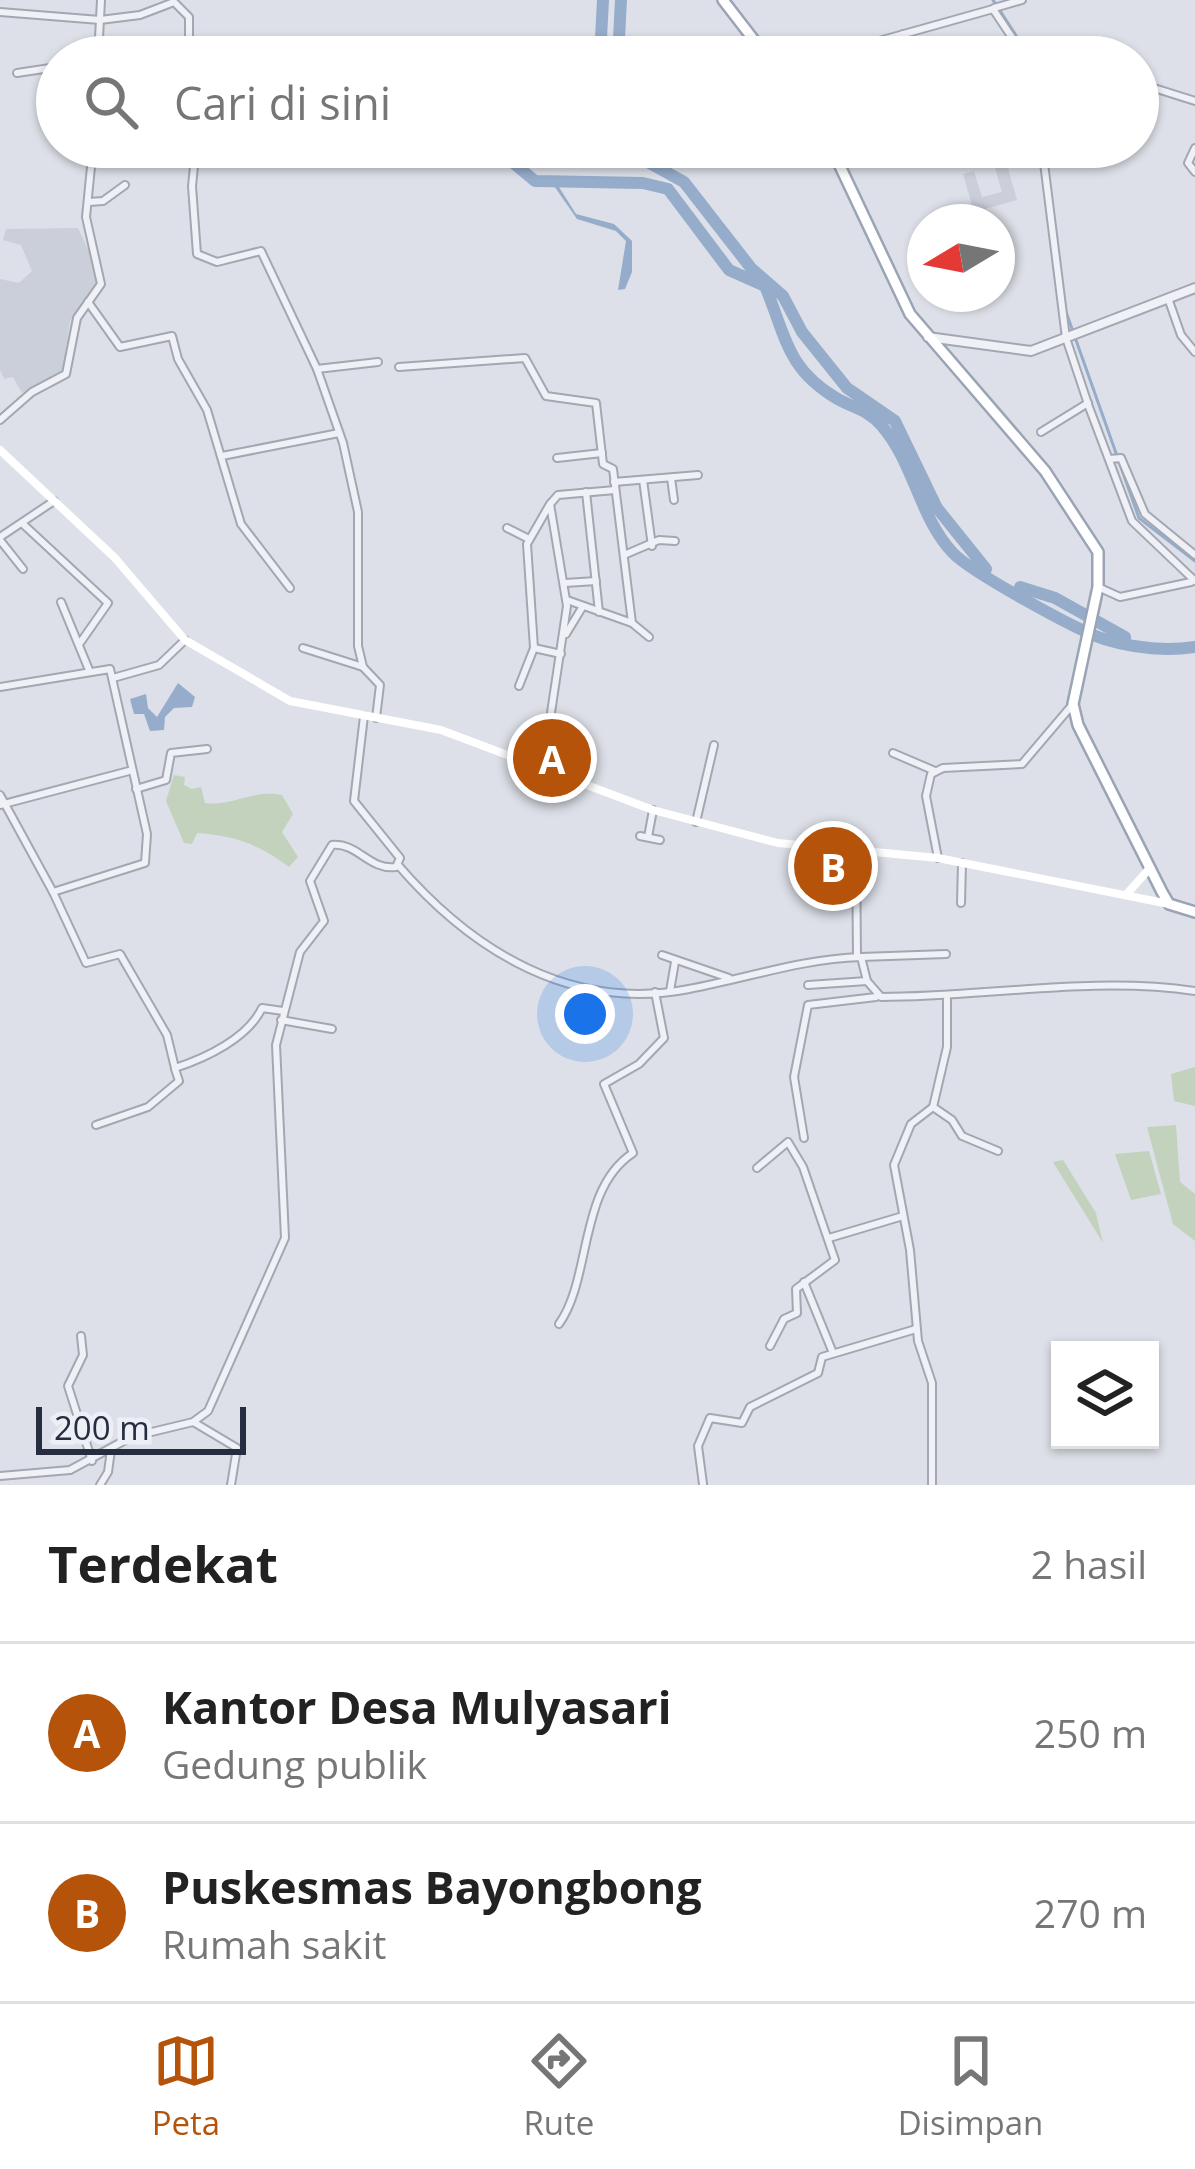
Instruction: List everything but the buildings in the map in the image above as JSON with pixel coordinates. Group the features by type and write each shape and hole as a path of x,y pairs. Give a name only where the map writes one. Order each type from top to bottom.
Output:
{"main road":[{"path":"723,0 751,36"},
{"path":"844,168 925,337 1024,446 1098,551 1097,593 1073,704 1088,748 1169,904"},
{"path":"0,449 115,558 185,640 290,701 441,730 623,800 778,843 938,859 1195,912"},
{"path":"1126,895 1149,869"}],"street":[{"path":"99,36 101,0"},
{"path":"986,0 997,8 1012,36"},
{"path":"896,36 1022,0"},
{"path":"0,12 100,20 140,15 163,2 177,3 189,17 189,36"},
{"path":"16,73 36,70"},
{"path":"1159,90 1195,101"},
{"path":"1195,148 1188,163 1195,172"},
{"path":"0,419 32,392 67,374 77,318 98,291 101,274 87,232 90,168"},
{"path":"194,168 197,254 212,263 261,251 340,433 358,512 358,646 363,667"},
{"path":"1045,168 1068,337 1088,403 1145,514 1195,554"},
{"path":"88,202 103,201 125,185"},
{"path":"925,337 1024,352 1195,288"},
{"path":"1168,298 1181,335 1195,352"},
{"path":"88,302 120,347 172,336 223,456 241,524 290,588"},
{"path":"400,367 528,358 546,396 596,404 602,453 615,486 632,623"},
{"path":"316,369 378,362"},
{"path":"1041,432 1088,403"},
{"path":"223,456 340,433"},
{"path":"556,458 602,453"},
{"path":"1097,593 1120,597 1193,581 1132,521 1114,458"},
{"path":"519,686 534,648 529,538 550,504 558,495 698,476"},
{"path":"671,478 674,500"},
{"path":"644,480 652,546"},
{"path":"586,492 599,612"},
{"path":"22,569 0,539 54,501"},
{"path":"543,766 566,636 567,600 550,504"},
{"path":"24,524 108,603 80,643"},
{"path":"508,528 529,538"},
{"path":"624,555 675,541"},
{"path":"565,583 596,581"},
{"path":"567,600 632,623 650,637"},
{"path":"61,602 89,670"},
{"path":"566,636 583,606"},
{"path":"113,678 159,665 185,640"},
{"path":"303,648 363,667 380,685 376,718"},
{"path":"534,648 561,655"},
{"path":"0,687 107,667 113,678 129,771 147,838 145,863 53,892"},
{"path":"893,753 935,771 1017,766 1073,704"},
{"path":"364,716 354,801 362,818 399,853 398,865"},
{"path":"696,822 714,745"},
{"path":"136,789 166,779 170,754 207,748"},
{"path":"96,1125 149,1106 179,1082 167,1035 120,954 86,963 53,892 1,801 129,771"},
{"path":"935,771 925,785 938,859"},
{"path":"653,810 644,837 660,840"},
{"path":"0,1476 59,1473 92,1462 148,1431 194,1422 208,1412 284,1238 276,1065 280,1020 300,952 324,920 309,886 327,850 342,844 383,868 398,865"},
{"path":"856,850 859,957 876,997"},
{"path":"961,903 962,863"},
{"path":"398,865 512,965 588,990 670,991 810,959 946,954"},
{"path":"662,955 730,977"},
{"path":"670,991 676,962"},
{"path":"808,985 867,981"},
{"path":"804,1138 794,1077 808,1005 876,997 947,999 1075,986 1195,991"},
{"path":"559,1324 580,1282 586,1226 618,1164 632,1153 604,1084 643,1061 664,1038 655,992"},
{"path":"932,1485 932,1383 916,1329 896,1156 913,1121 933,1108 946,1047 947,999"},
{"path":"175,1068 225,1046 256,1021 262,1008 284,1011"},
{"path":"280,1020 332,1029"},
{"path":"933,1108 952,1120 962,1136 998,1151"},
{"path":"757,1168 788,1142 835,1260 793,1294 797,1313 784,1318 770,1346"},
{"path":"829,1238 903,1216"},
{"path":"804,1282 833,1353"},
{"path":"718,1485 702,1484 698,1446 710,1418 742,1423 750,1407 784,1386 814,1376 822,1358 916,1329"},
{"path":"80,1336 83,1355 68,1384 92,1462"},
{"path":"194,1422 237,1448 231,1485"},
{"path":"100,1485 108,1472 110,1450"}],"shaded area":[{"path":"995,168 1008,168 1017,200 1003,204 972,204 963,174 974,171 982,197 1002,192"},
{"path":"78,228 94,262 96,283 70,321 63,370 22,393 13,377 4,379 0,370 0,279 19,283 32,271 21,245 3,240 6,229"}],"green space":[{"path":"174,775 185,777 184,785 192,789 201,787 205,803 282,795 293,814 282,832 298,857 289,867 246,842 211,834 197,833 192,844 184,843 166,801"},
{"path":"1195,1067 1195,1106 1174,1101 1171,1074"},
{"path":"1176,1125 1180,1182 1195,1194 1195,1241 1173,1224 1147,1127"},
{"path":"1149,1151 1161,1194 1131,1200 1115,1154"},
{"path":"1063,1160 1096,1213 1103,1243 1053,1162"}],"water":[{"path":"564,180 557,184 576,214 614,224 632,241 632,272 625,289 618,290 626,241 616,231 577,219 552,183"},
{"path":"178,683 195,697 192,707 174,708 165,717 164,730 150,731 144,714 134,714 130,699 146,694 148,708 157,717"}],"waterway":[{"path":"601,36 603,0"},
{"path":"619,36 621,0"},
{"path":"993,0 1016,36"},
{"path":"520,168 535,181 643,183 668,189 729,270 765,286 790,349 807,375 882,426 902,456 932,523 953,553 1026,600 1104,639 1150,648 1195,647"},
{"path":"659,168 684,182 751,268 783,296 802,332 847,388 895,421 937,508 986,569"},
{"path":"1065,309 1139,518 1195,561"},
{"path":"1020,587 1055,598 1125,637"}],"place":[{"name":"Kantor Desa Mulyasari","path":"552,758"},
{"name":"Puskesmas Bayongbong","path":"833,866"}]}
